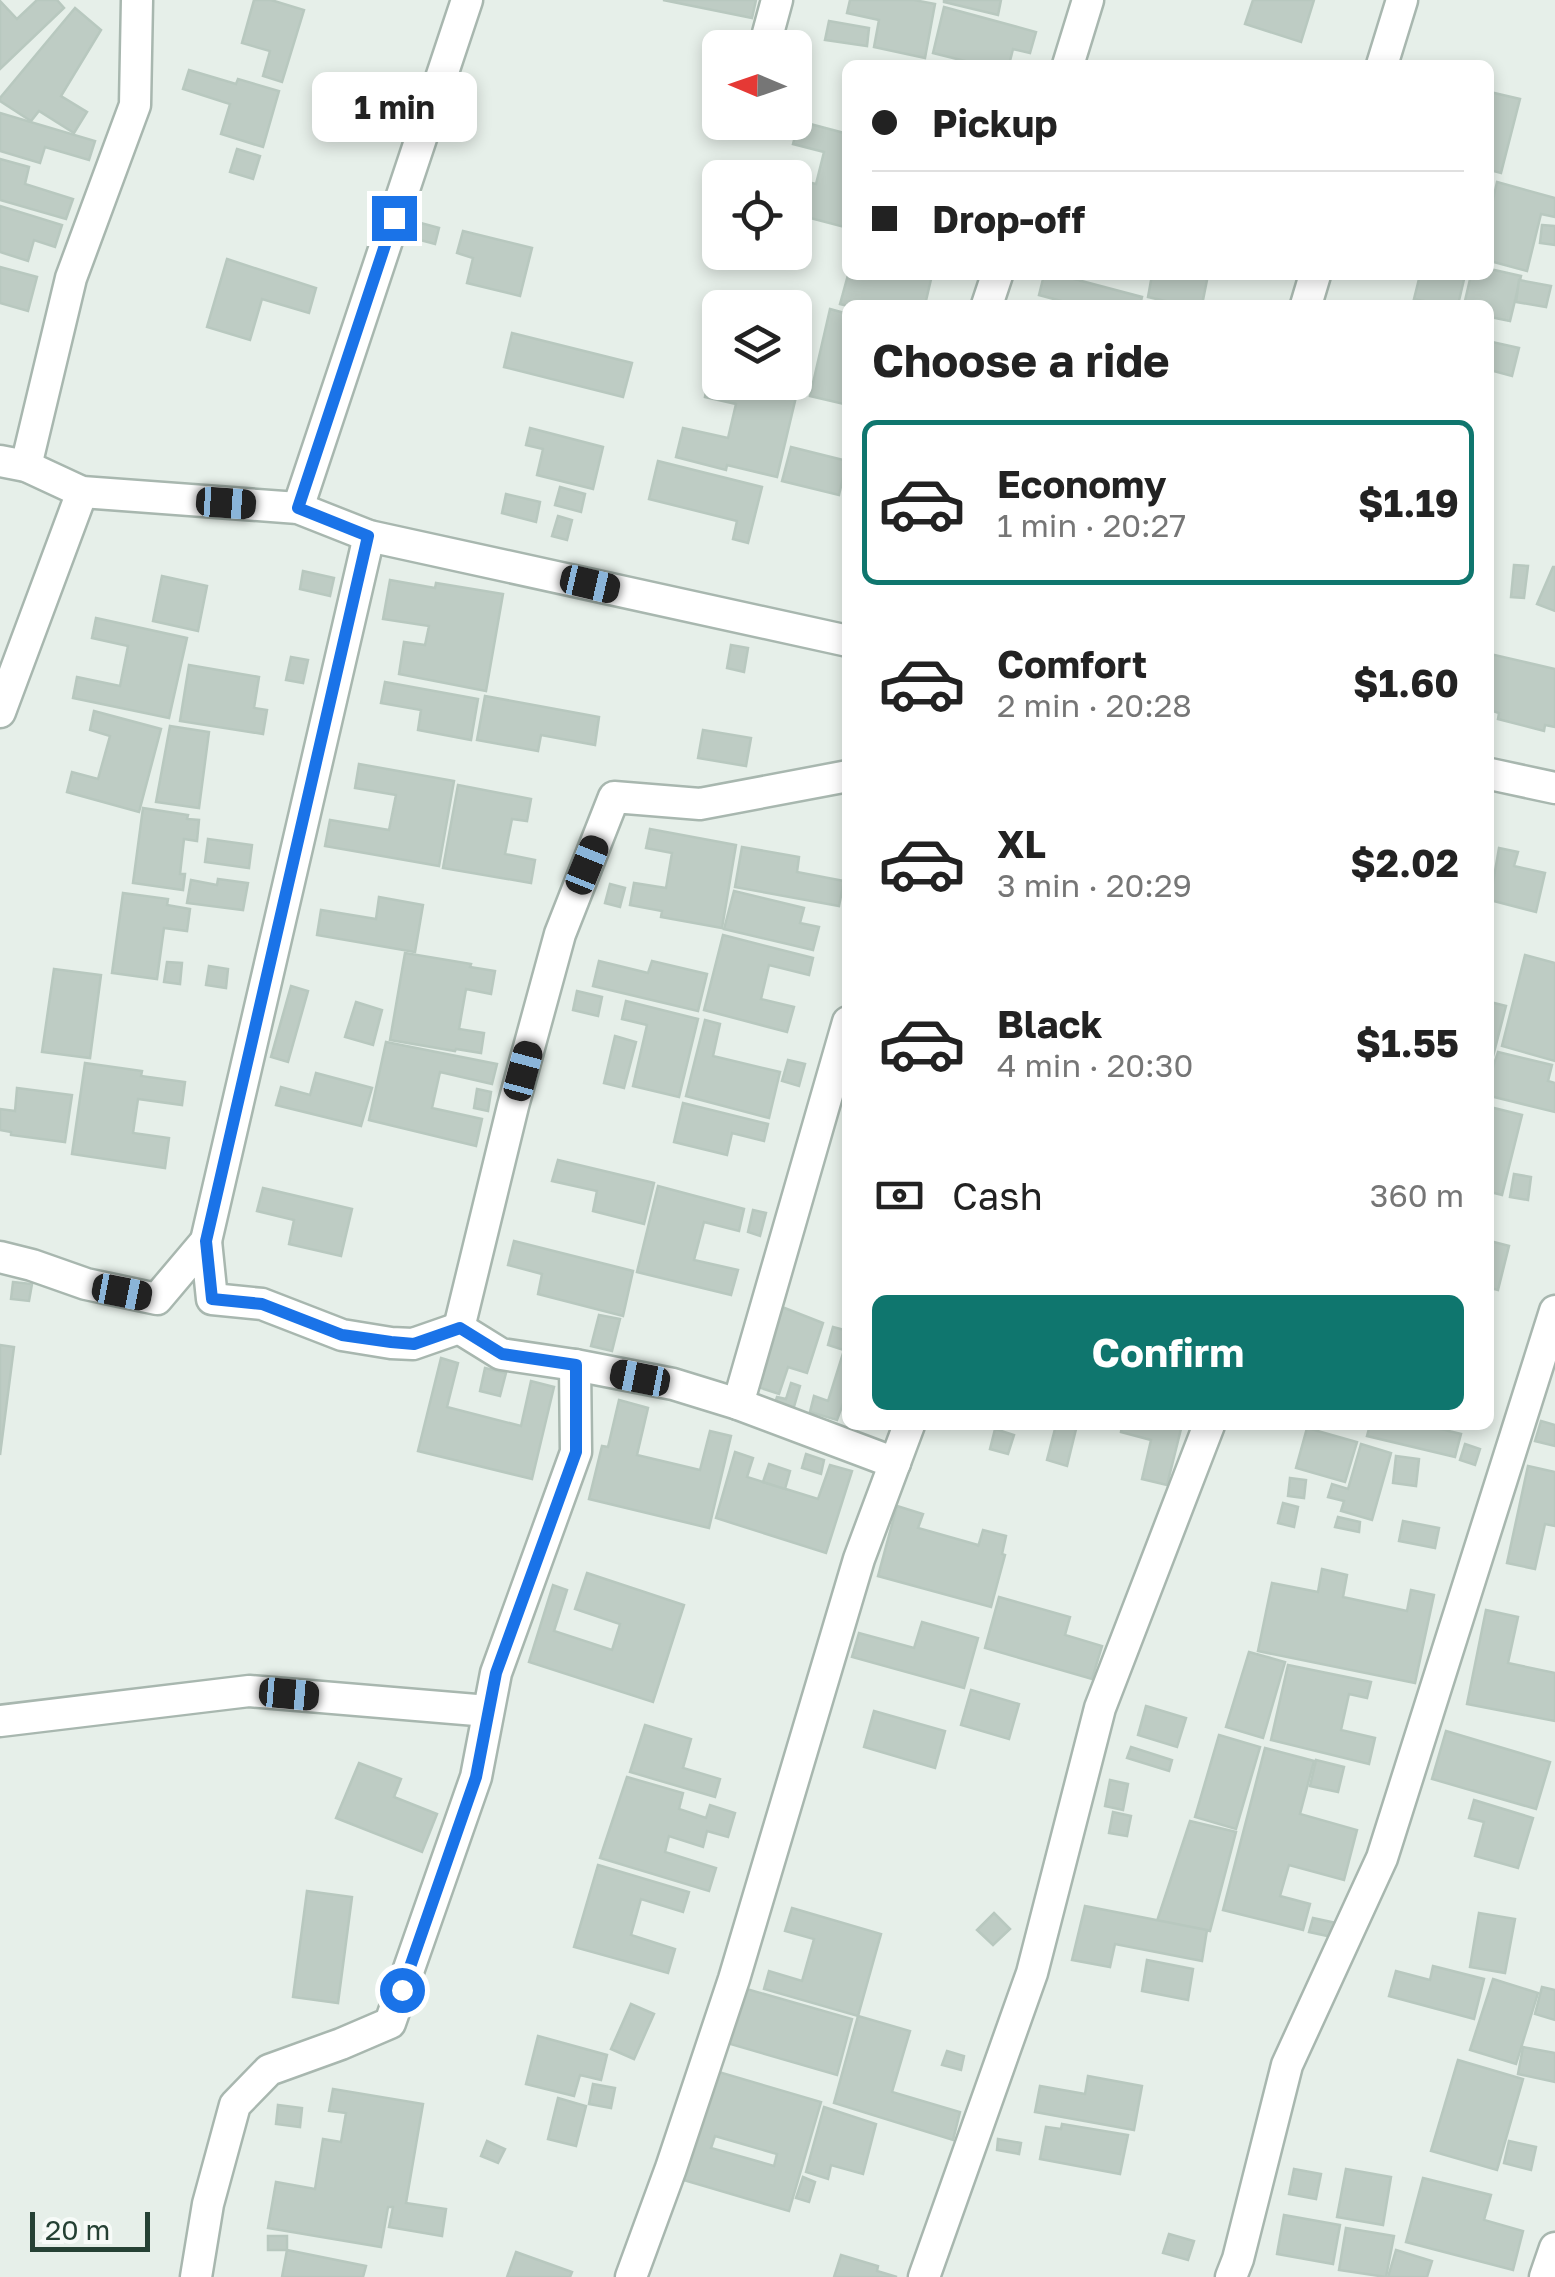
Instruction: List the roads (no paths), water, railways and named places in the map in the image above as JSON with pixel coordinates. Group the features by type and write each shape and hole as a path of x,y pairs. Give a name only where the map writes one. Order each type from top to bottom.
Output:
{"street":[{"path":"137,0 135,105 71,278 13,464 82,492 298,508 368,536 842,640"},
{"path":"298,508 467,0"},
{"path":"769,30 777,0"},
{"path":"1070,60 1088,0"},
{"path":"1384,60 1402,0"},
{"path":"0,712 82,492"},
{"path":"368,536 206,1241 212,1299 262,1304 342,1335 391,1342 414,1344 460,1328"},
{"path":"1494,775 1555,788"},
{"path":"460,1328 560,934 614,797 700,804 842,777"},
{"path":"738,1404 842,1043"},
{"path":"0,1257 86,1284 157,1298 206,1241"},
{"path":"1231,2277 1287,2065 1382,1858 1555,1312"},
{"path":"460,1328 502,1354 673,1384 895,1463"},
{"path":"196,2277 208,2204 236,2104 269,2070 390,2023 476,1777 496,1673 576,1452 576,1365"},
{"path":"631,2277 734,1980 858,1559 907,1430"},
{"path":"924,2277 1032,1973 1100,1708 1207,1430"},
{"path":"0,1722 249,1691 488,1711"},
{"path":"1545,2277 1555,2248"}]}
